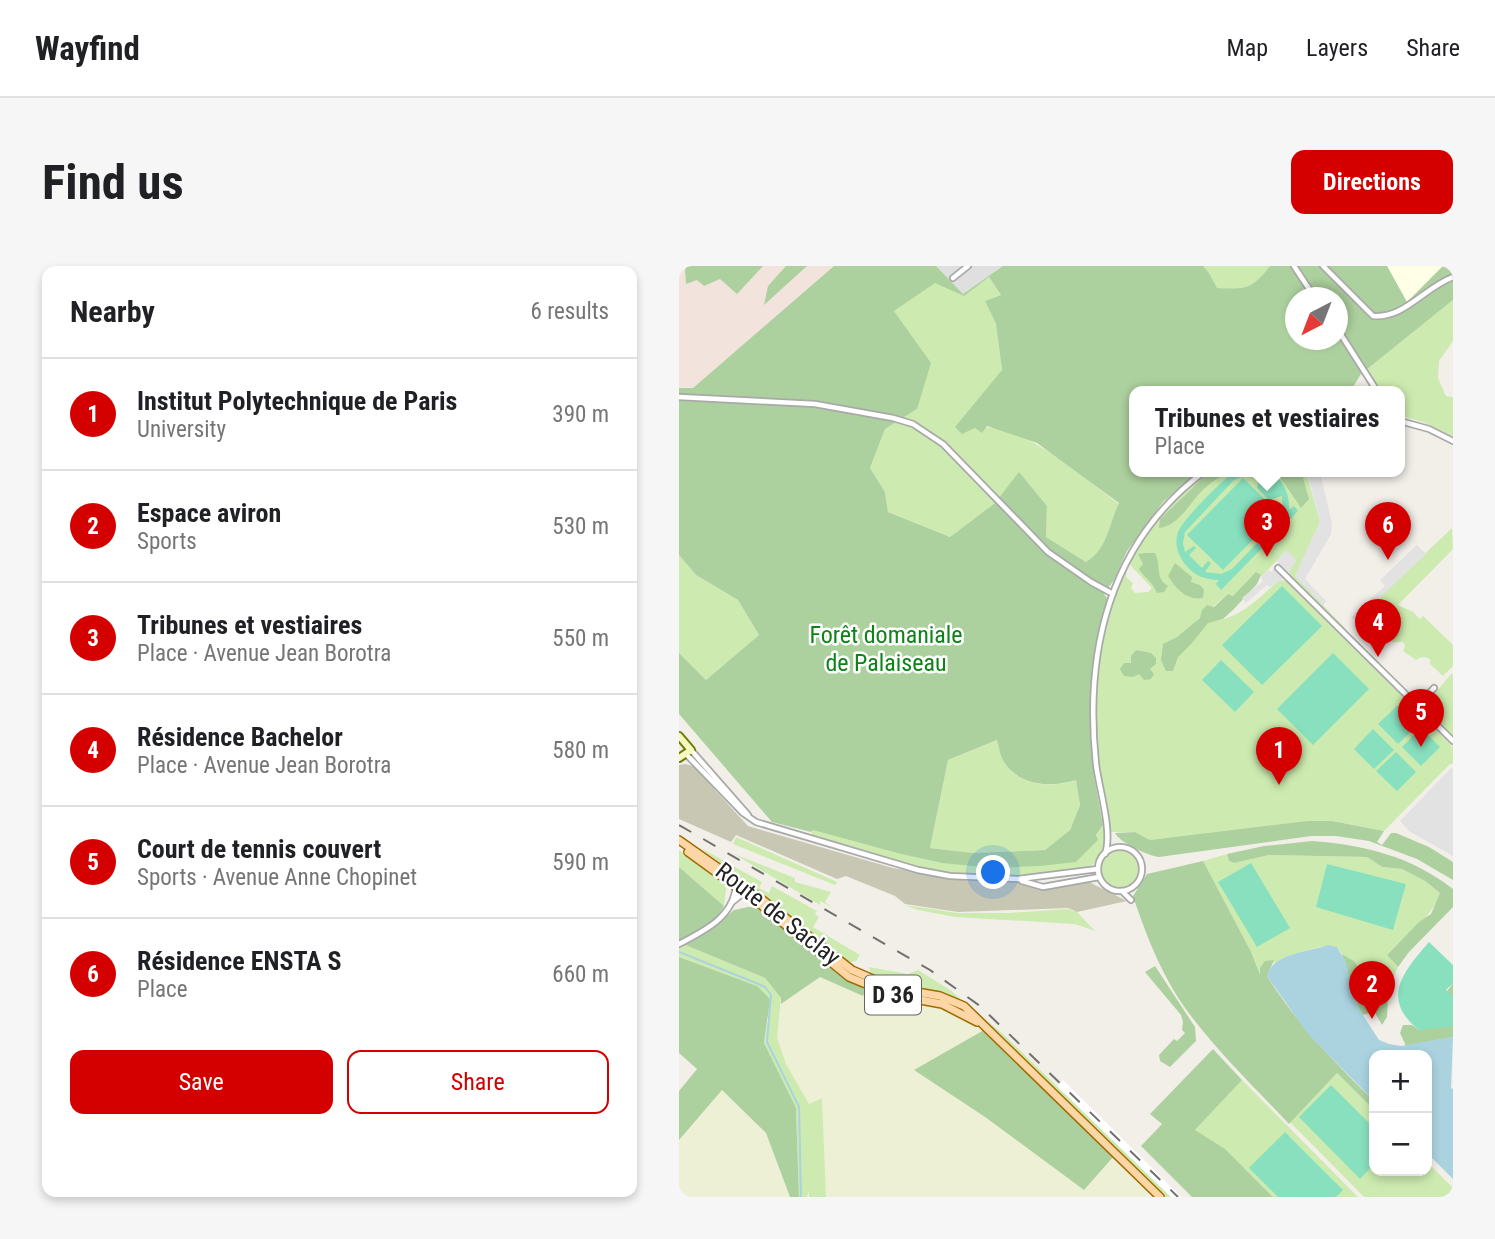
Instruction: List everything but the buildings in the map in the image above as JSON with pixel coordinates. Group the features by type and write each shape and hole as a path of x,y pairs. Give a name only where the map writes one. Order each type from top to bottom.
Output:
{"main road":[{"path":"679,736 683,748 679,758"},
{"name":"Route de Saclay","path":"679,843 736,883 857,982 893,995 941,1004 971,1018 992,1032 1160,1197"}],"street":[{"path":"953,278 968,266"},
{"path":"1294,266 1308,287"},
{"path":"1323,266 1373,316 1383,317 1395,314 1438,282 1453,277"},
{"path":"1348,346 1374,386"},
{"path":"679,397 815,404 913,424 928,432 952,453 1048,552 1091,583 1112,594"},
{"path":"1405,422 1429,429 1453,441"},
{"path":"1105,854 1117,848 1128,849 1140,860 1140,875 1133,887 1131,900 1121,891 1108,887 1100,877 1098,869 1109,838 1098,782 1093,701 1097,652 1112,594 1126,563 1146,529 1178,494 1198,477"},
{"path":"1278,568 1453,741"},
{"path":"1417,706 1434,688"},
{"path":"683,748 750,819 761,825 931,873 986,879 1018,879 1098,869"},
{"path":"1109,838 1117,848"},
{"path":"1018,879 1043,887 1100,877"},
{"path":"731,904 736,883"},
{"path":"1121,891 1133,887"},
{"path":"679,944 713,925 746,891"}],"shaded area":[{"path":"679,266 834,266 693,388 679,387"},
{"path":"936,266 1004,266 963,294"},
{"path":"1387,266 1443,266 1407,302"},
{"path":"1309,477 1321,477 1332,523 1331,534 1305,579 1326,601 1323,605 1295,576 1320,522"},
{"path":"1417,545 1426,554 1355,621 1351,617 1385,586 1380,580"},
{"path":"1286,550 1296,560 1289,572 1270,587 1267,585 1246,603 1242,598 1263,581 1261,577 1268,570 1271,572 1279,564 1277,561"},
{"path":"679,765 693,766 748,826 893,868 969,881 1020,882 1040,890 1089,882 1127,901 1077,912 1068,908 958,912 905,904 895,896 846,876 837,879 736,835 731,842 679,819"},
{"path":"1451,768 1453,856 1409,831 1400,821"},
{"path":"820,977 863,995 866,990 882,996 935,1005 974,1023 984,1030 915,1070 985,1117 1084,1190 1113,1157 1149,1192 1145,1197 826,1197 822,1099 808,1105 785,1062 776,1038 781,1004"},
{"path":"722,1089 766,1133 790,1197 679,1197 679,1140"}],"green space":[{"path":"687,266 763,266 737,294 720,279 704,286 697,280 686,284"},
{"path":"786,266 807,266 764,305 768,286"},
{"name":"Forêt domaniale de Palaiseau","path":"834,266 936,266 963,294 1003,266 1203,266 1217,288 1235,288 1253,284 1270,266 1387,266 1407,302 1443,266 1453,266 1453,300 1361,374 1354,386 1129,386 1129,477 1191,477 1163,502 1127,551 1114,580 1104,594 1107,598 1090,690 1094,776 1103,825 1096,835 1098,840 1076,862 993,868 942,863 772,822 679,714 679,653 706,680 759,635 738,600 696,575 679,555 679,388 693,388","holes":["989,277 1001,295 985,301 996,324 1002,370 955,427 962,434 975,428 982,433 987,426 1037,443 1119,503 1103,544 1086,562 1046,537 1047,506 1019,472 995,503 950,537 888,512 885,492 870,468 885,429 917,409 931,363 894,311 935,283 964,296","997,740 1001,754 1011,770 1027,780 1046,784 1076,780 1080,805 1070,830 1045,850 973,853 930,848 948,760"]},
{"path":"1203,266 1270,266 1252,284 1216,288"},
{"path":"989,277 1001,295 985,301 996,324 1002,370 975,428 993,428 1031,442 1070,466 1119,504 1103,544 1086,562 1046,537 1047,506 1019,473 995,503 950,537 888,512 885,492 870,468 885,429 917,409 894,311 935,282 964,295"},
{"path":"1453,300 1453,341 1439,361 1438,378 1446,396 1453,397 1453,436 1405,417 1405,386 1379,386 1367,369"},
{"path":"1203,477 1308,477 1320,522 1295,576 1346,629 1344,631 1291,578 1289,572 1296,560 1286,551 1261,577 1233,596 1228,594 1197,620 1221,620 1232,616 1252,604 1279,580 1287,581 1453,747 1453,764 1384,831 1332,821 1150,840 1135,832 1110,832 1099,767 1097,734 1096,701 1104,637 1124,574 1127,572 1126,577 1133,583 1131,588 1135,593 1148,592 1152,588 1130,562 1165,513"},
{"path":"1204,477 1220,477 1205,488 1173,523 1159,528 1160,519"},
{"path":"1229,477 1241,477 1234,480 1185,532 1185,552 1194,546 1196,548 1189,555 1202,568 1208,561 1211,563 1205,572 1221,574 1232,569 1279,520 1283,510 1282,496 1269,500 1257,488 1260,477 1279,478 1285,488 1289,510 1294,506 1298,511 1221,590 1216,584 1219,580 1200,576 1188,568 1179,553 1176,541 1181,526"},
{"path":"1280,477 1303,477 1309,499 1301,508"},
{"path":"1243,478 1279,513 1223,570 1187,535"},
{"path":"1452,528 1453,549 1398,605 1413,612 1420,619 1423,616 1453,645 1453,666 1443,676 1427,658 1416,660 1403,651 1403,642 1393,642 1383,632 1383,626 1369,626 1359,616"},
{"path":"1155,553 1161,579 1168,586 1164,592 1157,593 1139,569 1143,564 1138,554"},
{"path":"679,555 696,575 738,600 759,635 706,680 679,653"},
{"path":"1175,563 1192,577 1191,582 1200,585 1204,590 1203,598 1187,596 1175,585 1168,576"},
{"path":"1256,572 1261,575 1257,584 1223,619 1208,623 1178,657 1173,671 1166,671 1161,660 1163,644 1177,637 1200,618 1207,605 1214,607 1228,594 1233,596"},
{"path":"1282,586 1322,626 1262,685 1222,645"},
{"path":"1136,650 1151,653 1156,658 1156,664 1150,669 1154,674 1151,679 1144,680 1139,674 1133,677 1124,676 1120,669 1124,663 1131,663 1131,656"},
{"path":"1333,653 1369,689 1313,745 1277,709"},
{"path":"1221,660 1254,692 1235,712 1202,680"},
{"path":"1452,673 1453,675 1453,738 1424,706"},
{"path":"1398,705 1418,725 1398,744 1378,724"},
{"path":"1421,728 1440,747 1421,766 1402,747"},
{"path":"1373,729 1394,750 1374,769 1354,749"},
{"path":"998,740 1003,760 1011,770 1027,781 1046,785 1076,780 1080,805 1070,830 1045,850 973,853 930,848 948,760"},
{"path":"1396,752 1416,772 1397,791 1376,771"},
{"path":"1308,821 1332,821 1384,831 1377,842 1382,845 1391,833 1396,833 1429,847 1453,862 1453,880 1417,859 1369,841 1336,836 1311,836 1159,857 1134,848 1115,833 1135,832 1150,840"},
{"path":"1103,825 1104,849 1088,868 1005,877 971,876 918,867 813,838 811,832 812,829 942,863 1090,846"},
{"path":"736,837 837,882 835,885 733,844"},
{"path":"1312,841 1368,849 1404,860 1453,889 1453,907 1398,967 1387,955 1419,922 1431,914 1440,893 1425,881 1402,869 1382,867 1367,857 1269,855 1234,863 1229,861 1227,854 1264,846"},
{"path":"699,847 762,882 759,888 769,893 772,886 817,911 815,914 819,917 813,927 860,955 856,961 842,959 765,895"},
{"path":"679,850 723,881 726,889 724,906 679,867"},
{"path":"1120,850 1133,856 1139,869 1133,882 1120,888 1107,882 1101,869 1107,856"},
{"path":"734,854 795,878 795,882 831,892 825,902 833,908 820,901 820,905"},
{"path":"1227,854 1229,861 1234,863 1269,855 1367,857 1382,867 1402,869 1425,881 1440,893 1424,920 1387,955 1398,967 1389,987 1375,980 1368,980 1354,961 1342,954 1337,947 1330,946 1305,951 1274,964 1274,961 1261,979 1203,861"},
{"path":"1203,861 1251,952 1260,975 1260,968 1265,961 1274,960 1267,976 1317,1042 1369,1096 1369,1105 1337,1073 1289,1124 1214,1044 1181,1003 1157,959 1133,896 1147,874"},
{"path":"1251,863 1290,928 1257,947 1218,882"},
{"path":"1327,864 1406,884 1393,930 1316,907"},
{"path":"679,867 724,906 710,922 679,940"},
{"path":"905,905 958,913 1068,909 1077,912 1095,931 1075,924 955,917"},
{"path":"755,907 765,913 840,974 866,990 863,996 820,977 781,1004 781,998 765,978 683,944 716,925 734,910"},
{"path":"1429,942 1453,965 1453,983 1446,990 1453,997 1453,1026 1419,1030 1407,1019 1400,1007 1398,996 1404,975"},
{"path":"683,944 765,978 781,998 777,1038 786,1064 809,1104 822,1098 826,1197 809,1197 809,1191 807,1197 799,1197 796,1108 783,1087 764,1043 768,1019 757,986 679,957 679,946"},
{"path":"1342,954 1354,961 1368,980 1385,983 1389,987 1380,992 1371,989 1371,982 1364,980 1365,999 1383,994 1388,998 1387,1017 1382,1025 1374,1011 1363,1015 1359,1009"},
{"path":"679,957 757,986 770,999 764,1043 796,1108 799,1197 790,1197 766,1133 722,1090 679,1140 679,1091 697,1069 679,1053"},
{"path":"1155,966 1195,1027 1196,1041 1170,1067 1160,1061 1159,1055 1174,1039 1177,1041 1185,1033 1182,1030 1181,1015 1145,972"},
{"path":"869,967 908,974 918,970 950,990 1003,1034 1171,1197 1163,1197 971,1009 955,1000 882,981 873,975"},
{"path":"1453,983 1453,1037 1406,1046 1400,1033 1403,1025 1412,1025 1419,1030"},
{"path":"984,1030 1113,1157 1084,1190 985,1117 914,1070"},
{"path":"1213,1049 1242,1080 1195,1130 1225,1149 1273,1197 1192,1197 1141,1146 1162,1124 1150,1114"},
{"path":"1337,1073 1369,1105 1369,1176 1432,1176 1432,1167 1453,1188 1453,1197 1364,1197 1290,1122"},
{"path":"1242,1080 1358,1197 1273,1197 1244,1168 1195,1130"},
{"path":"1331,1085 1369,1123 1369,1169 1360,1179 1299,1117"},
{"path":"1285,1132 1343,1190 1336,1197 1278,1197 1249,1168"}],"water":[{"path":"1328,945 1337,947 1346,962 1359,1009 1379,1040 1401,1046 1453,1037 1453,1179 1432,1158 1432,1050 1369,1050 1369,1096 1308,1034 1267,976 1276,962 1293,954"}],"pier":[{"path":"1063,1080 1181,1197 1171,1197 1057,1086"}],"waterway":[{"path":"679,952 765,987 771,995 767,1042 799,1107 801,1197"}],"railway":[{"path":"679,825 930,970 980,1006 1178,1197"}],"place":[{"name":"Tribunes et vestiaires","path":"1267,557"},
{"name":"Résidence ENSTA S","path":"1388,560"},
{"name":"Résidence Bachelor","path":"1378,657"},
{"name":"Court de tennis couvert","path":"1421,747"},
{"name":"Institut Polytechnique de Paris","path":"1279,785"},
{"name":"Espace aviron","path":"1372,1019"}]}
